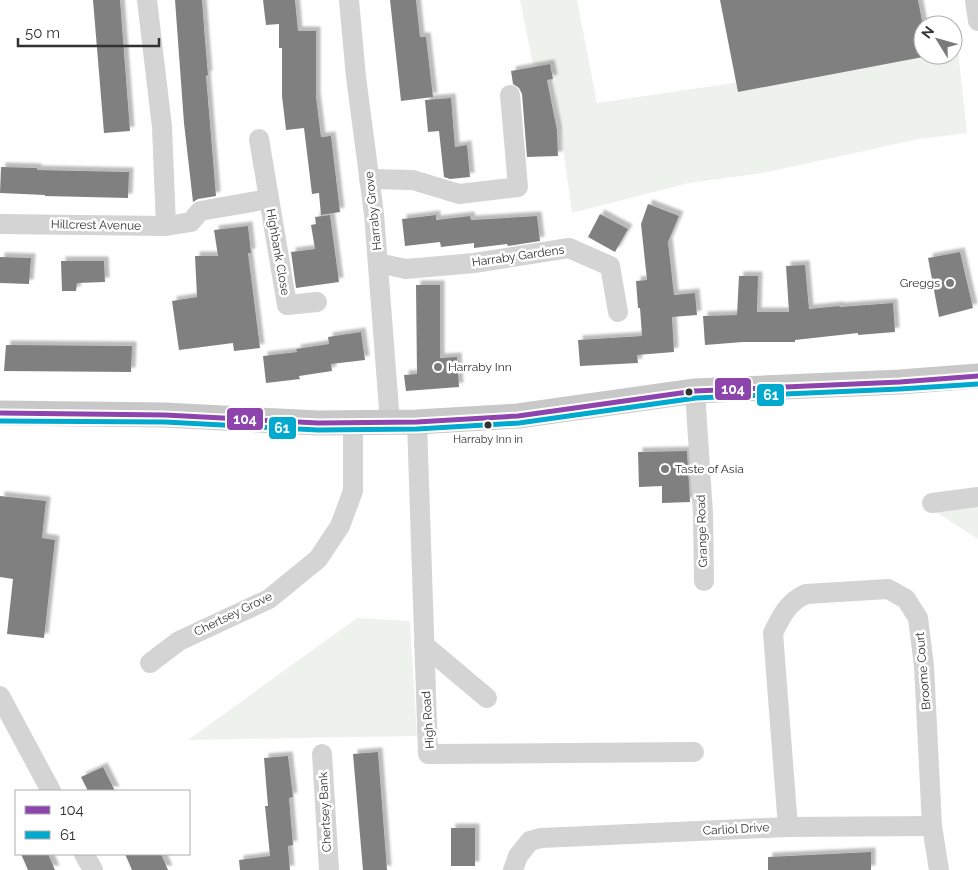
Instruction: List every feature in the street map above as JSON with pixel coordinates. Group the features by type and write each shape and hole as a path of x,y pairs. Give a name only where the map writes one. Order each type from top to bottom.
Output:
{"main road":[{"path":"0,413 165,415 318,423 417,422 518,416 695,391 900,382 978,376"}],"street":[{"path":"146,0 162,127 166,226"},
{"name":"Harraby Grove","path":"349,0 378,263 390,422"},
{"path":"975,0 978,20"},
{"path":"369,179 413,180 459,194 518,187 510,95"},
{"name":"Highbank Close","path":"259,139 287,305 316,302"},
{"name":"Highbank Close","path":"191,222 200,211 269,199"},
{"name":"Hillcrest Avenue","path":"0,224 166,226 191,222"},
{"name":"Harraby Gardens","path":"378,263 406,269 474,263 569,248 610,266 618,312"},
{"name":"Grange Road","path":"695,391 703,514 704,581"},
{"name":"High Road","path":"417,422 428,754 694,752"},
{"name":"Chertsey Grove","path":"150,663 179,641 269,599 318,559 340,526 353,491 353,423"},
{"path":"932,503 978,497"},
{"name":"Broome Court","path":"788,827 773,633 782,616 795,599 806,594 888,589 906,599 918,618 924,666 932,826"},
{"path":"424,645 487,698"},
{"path":"0,696 50,790"},
{"name":"Chertsey Bank","path":"322,754 329,870"},
{"path":"932,826 939,870"},
{"name":"Carliol Drive","path":"513,870 518,856 530,841 541,838 788,827 932,826"},
{"path":"85,855 93,870"}],"shaded area":[{"path":"520,0 577,0 597,103 913,56 913,65 960,65 967,133 919,139 763,173 689,183 572,213 552,68 533,64"},
{"path":"978,507 978,539 936,512"},
{"path":"357,618 410,621 417,736 188,740"}],"building":[{"path":"93,0 120,0 130,131 104,133"},
{"path":"175,0 202,0 216,196 198,199 193,202 184,123"},
{"path":"263,0 295,0 298,31 316,31 316,97 321,137 331,136 340,212 321,215 319,193 312,194 304,128 286,130 282,96 282,48 279,48 279,24 266,25"},
{"path":"390,0 416,0 420,37 426,37 433,97 401,101"},
{"path":"720,0 918,0 921,15 913,15 913,59 738,92"},
{"path":"550,64 553,79 547,80 557,130 558,156 527,157 522,94 519,88 513,84 511,71"},
{"path":"451,98 455,147 467,145 470,177 450,179 444,177 439,131 428,132 425,100"},
{"path":"1,167 37,168 37,170 129,172 128,198 0,193"},
{"path":"648,204 679,216 668,242 674,295 695,293 697,315 672,317 674,352 637,355 638,363 580,366 578,340 642,336 636,281 647,280 641,224"},
{"path":"600,214 628,229 615,252 588,237"},
{"path":"330,215 339,282 296,288 291,252 315,249 311,225 316,224 315,217"},
{"path":"436,215 436,220 470,216 471,220 537,216 540,241 508,246 507,244 474,248 474,243 441,247 440,242 405,246 402,219"},
{"path":"248,226 251,253 248,253 260,348 234,351 233,343 179,350 172,301 197,297 195,256 218,256 214,230"},
{"name":"Greggs","path":"960,252 973,308 939,317 928,258"},
{"path":"0,257 31,258 29,284 0,283"},
{"path":"61,261 104,261 105,282 77,283 76,291 62,291"},
{"path":"805,265 809,309 893,303 895,332 858,335 858,333 795,340 795,342 743,342 705,345 703,316 737,315 739,276 758,276 757,312 789,312 786,266"},
{"path":"416,285 440,285 440,358 457,357 459,387 406,391 404,375 417,374"},
{"path":"361,332 365,360 331,364 332,371 299,376 300,379 266,383 263,356 297,352 296,349 329,344 328,337"},
{"path":"6,345 132,346 131,372 4,371"},
{"name":"Taste of Asia","path":"687,451 690,502 662,503 662,486 639,487 638,452"},
{"path":"0,496 46,501 42,538 55,540 44,638 7,634 13,579 0,577"},
{"path":"378,752 387,870 363,870 353,754"},
{"path":"288,756 293,797 289,798 293,845 288,846 290,870 240,870 239,860 270,856 265,806 268,806 264,758"},
{"path":"103,767 114,790 88,790 81,777"},
{"path":"451,828 475,828 475,866 451,866"},
{"path":"871,852 871,870 768,870 768,857"},
{"path":"21,855 48,855 55,870 28,870"},
{"path":"125,855 161,855 168,870 132,870"}],"transit line":[{"name":"104","path":"0,413 165,415 318,423 417,422 518,416 695,391 900,382 978,376"},
{"name":"61","path":"0,421 165,422 318,430 417,429 519,423 696,398 978,384"}],"place":[{"name":"Greggs","path":"950,283"},
{"name":"Harraby Inn","path":"438,367"},
{"name":"Harraby Inn in","path":"488,425"},
{"name":"Taste of Asia","path":"665,469"}]}
